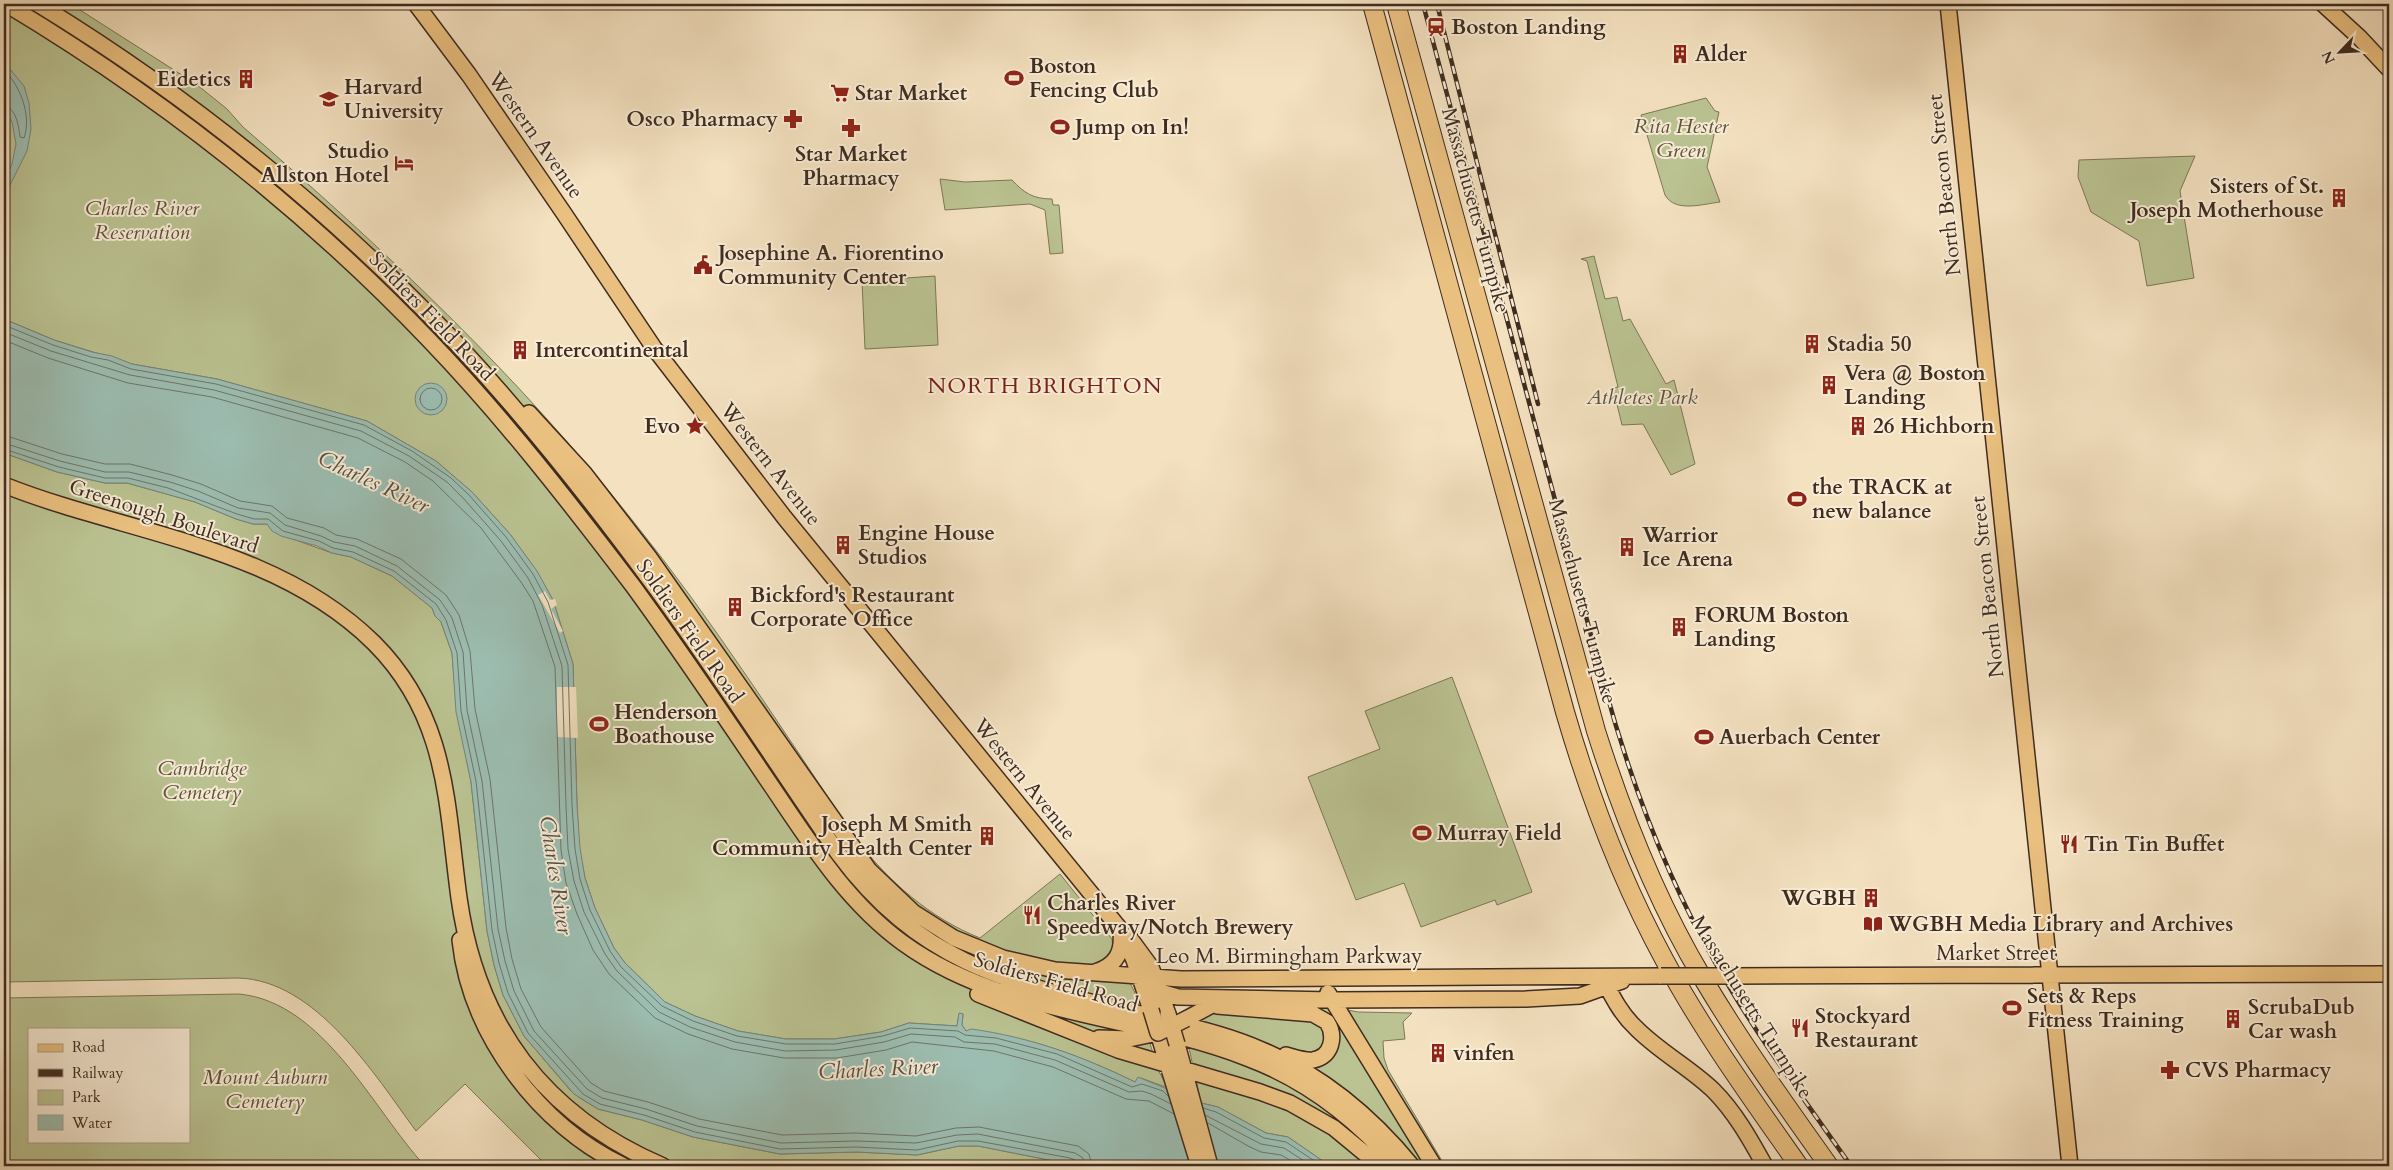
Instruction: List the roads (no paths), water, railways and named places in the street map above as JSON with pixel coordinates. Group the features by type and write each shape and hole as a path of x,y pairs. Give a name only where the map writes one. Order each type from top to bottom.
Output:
{"highway":[{"path":"1372,4 1565,712 1596,809 1635,901 1670,970 1719,1050 1799,1166"},
{"name":"Massachusetts Turnpike","path":"1396,4 1593,721 1617,794 1654,886 1701,976 1755,1060 1829,1166"}],"main road":[{"name":"Soldiers Field Road","path":"6,4 108,68 217,148 331,245 430,340 528,453 616,564 684,657 834,876 856,902 880,925 934,963 964,979 1011,996 1205,1044 1267,1066 1310,1089 1337,1108 1362,1129 1397,1166"},
{"name":"Soldiers Field Road","path":"38,4 139,70 249,152 386,274 472,361 640,566 712,667 838,853 858,879 893,914 946,952 999,977 1215,1033 1262,1050 1306,1072 1348,1101 1379,1129 1412,1166"},
{"name":"Western Avenue","path":"416,4 474,83 654,348 682,385 784,517 1120,929 1138,946 1156,978 1161,993 1161,1030 1169,1067 1185,1098 1197,1139"},
{"name":"North Beacon Street","path":"1948,4 2070,1166"},
{"path":"2323,4 2359,37 2389,69"},
{"path":"472,361 532,416 610,505 709,639 844,839 885,888 927,922 975,948 1034,966 1092,973 1140,976"},
{"name":"Greenough Boulevard","path":"4,485 53,503 199,546 260,569 326,606 369,638 394,666 410,688 435,742 443,772 460,901 469,943 487,999 501,1030 527,1068 559,1102 592,1128 626,1149 662,1166"},
{"name":"Greenough Boulevard","path":"460,901 460,942 468,983 479,1013 499,1050 525,1086 544,1108 592,1148 624,1166"},
{"path":"1092,973 1106,967 1117,958 1121,946 1120,929"},
{"name":"Western Avenue","path":"1120,929 1140,976 1151,1010 1161,1030 1177,1044 1186,1072 1185,1098"},
{"path":"934,963 956,981 982,996 1110,1048 1186,1072 1260,1092 1298,1107 1334,1128 1380,1166"},
{"name":"Market Street","path":"1605,982 1634,977 1661,976 2389,974"},
{"name":"Leo M. Birmingham Parkway","path":"1140,976 1156,978 1605,982"},
{"name":"Leo M. Birmingham Parkway","path":"1140,976 1161,993 1219,1001 1526,999 1580,996 1605,982"},
{"path":"1319,979 1434,1166"},
{"path":"1605,982 1621,1010 1636,1028 1719,1096 1742,1125 1765,1166"},
{"path":"1068,1030 1108,1039 1161,1030 1219,1001 1316,1015 1325,1020 1332,1031 1330,1048 1318,1058 1303,1059 1262,1050"},
{"path":"1197,1139 1199,1166"},
{"path":"1197,1139 1210,1166"}],"water":[{"path":"4,62 24,86 29,103 31,129 27,151 4,197 4,182 12,164 16,144 12,122 4,107"},
{"name":"Charles River","path":"4,319 54,340 112,356 132,364 217,379 367,421 436,461 472,492 510,534 537,571 553,600 573,664 577,805 580,848 585,878 595,908 614,948 625,963 665,1002 695,1016 738,1031 786,1039 834,1039 881,1032 909,1023 957,1026 959,1013 963,1014 962,1025 966,1031 971,1029 1035,1042 1095,1064 1135,1082 1138,1077 1201,1103 1218,1107 1266,1133 1288,1137 1330,1166 1079,1166 978,1146 959,1146 917,1155 856,1152 780,1154 693,1137 642,1120 598,1109 574,1094 524,1036 503,995 494,965 487,931 471,782 456,712 452,653 441,622 435,616 432,608 392,576 351,557 332,553 317,546 281,536 272,531 267,524 253,524 195,502 127,483 105,483 57,472 4,453"},
{"path":"431,383 437,384 442,388 446,393 446,405 442,410 437,414 431,415 425,414 420,410 416,405 415,399 416,393 420,388 425,384"}],"railway":[{"path":"1423,4 1604,684 1639,795 1684,902 1720,971 1767,1046 1851,1166"},
{"path":"1437,4 1538,404"}],"place":[{"name":"Boston Landing","path":"1436,27"},
{"name":"Alder","path":"1680,54"},
{"name":"Boston Fencing Club","path":"1014,78"},
{"name":"Eidetics","path":"246,79"},
{"name":"Star Market","path":"840,93"},
{"name":"Harvard University","path":"329,99"},
{"name":"Osco Pharmacy","path":"793,119"},
{"name":"Jump on In!","path":"1060,127"},
{"name":"Star Market Pharmacy","path":"851,128"},
{"name":"Studio Allston Hotel","path":"404,163"},
{"name":"Sisters of St. Joseph Motherhouse","path":"2339,198"},
{"name":"Josephine A. Fiorentino Community Center","path":"703,265"},
{"name":"Stadia 50","path":"1812,344"},
{"name":"Intercontinental","path":"520,350"},
{"name":"Vera @ Boston Landing","path":"1829,385"},
{"name":"Evo","path":"695,426"},
{"name":"26 Hichborn","path":"1858,426"},
{"name":"the TRACK at new balance","path":"1797,499"},
{"name":"Engine House Studios","path":"843,545"},
{"name":"Warrior Ice Arena","path":"1627,547"},
{"name":"Bickford's Restaurant Corporate Office","path":"735,607"},
{"name":"FORUM Boston Landing","path":"1679,627"},
{"name":"Henderson Boathouse","path":"599,724"},
{"name":"Auerbach Center","path":"1704,737"},
{"name":"Murray Field","path":"1422,833"},
{"name":"Joseph M Smith Community Health Center","path":"987,836"},
{"name":"Tin Tin Buffet","path":"2069,844"},
{"name":"WGBH","path":"1871,898"},
{"name":"Charles River Speedway/Notch Brewery","path":"1032,915"},
{"name":"WGBH Media Library and Archives","path":"1873,924"},
{"name":"Sets & Reps Fitness Training","path":"2012,1008"},
{"name":"ScrubaDub Car wash","path":"2233,1019"},
{"name":"Stockyard Restaurant","path":"1800,1028"},
{"name":"vinfen","path":"1438,1053"},
{"name":"CVS Pharmacy","path":"2170,1070"}],"district":[{"name":"NORTH BRIGHTON","path":"1045,385"}],"park label":[{"name":"Rita Hester Green","path":"1681,138"},
{"name":"Charles River Reservation","path":"142,220"},
{"name":"Athletes Park","path":"1642,397"},
{"name":"Cambridge Cemetery","path":"202,780"},
{"name":"Mount Auburn Cemetery","path":"265,1089"}]}
